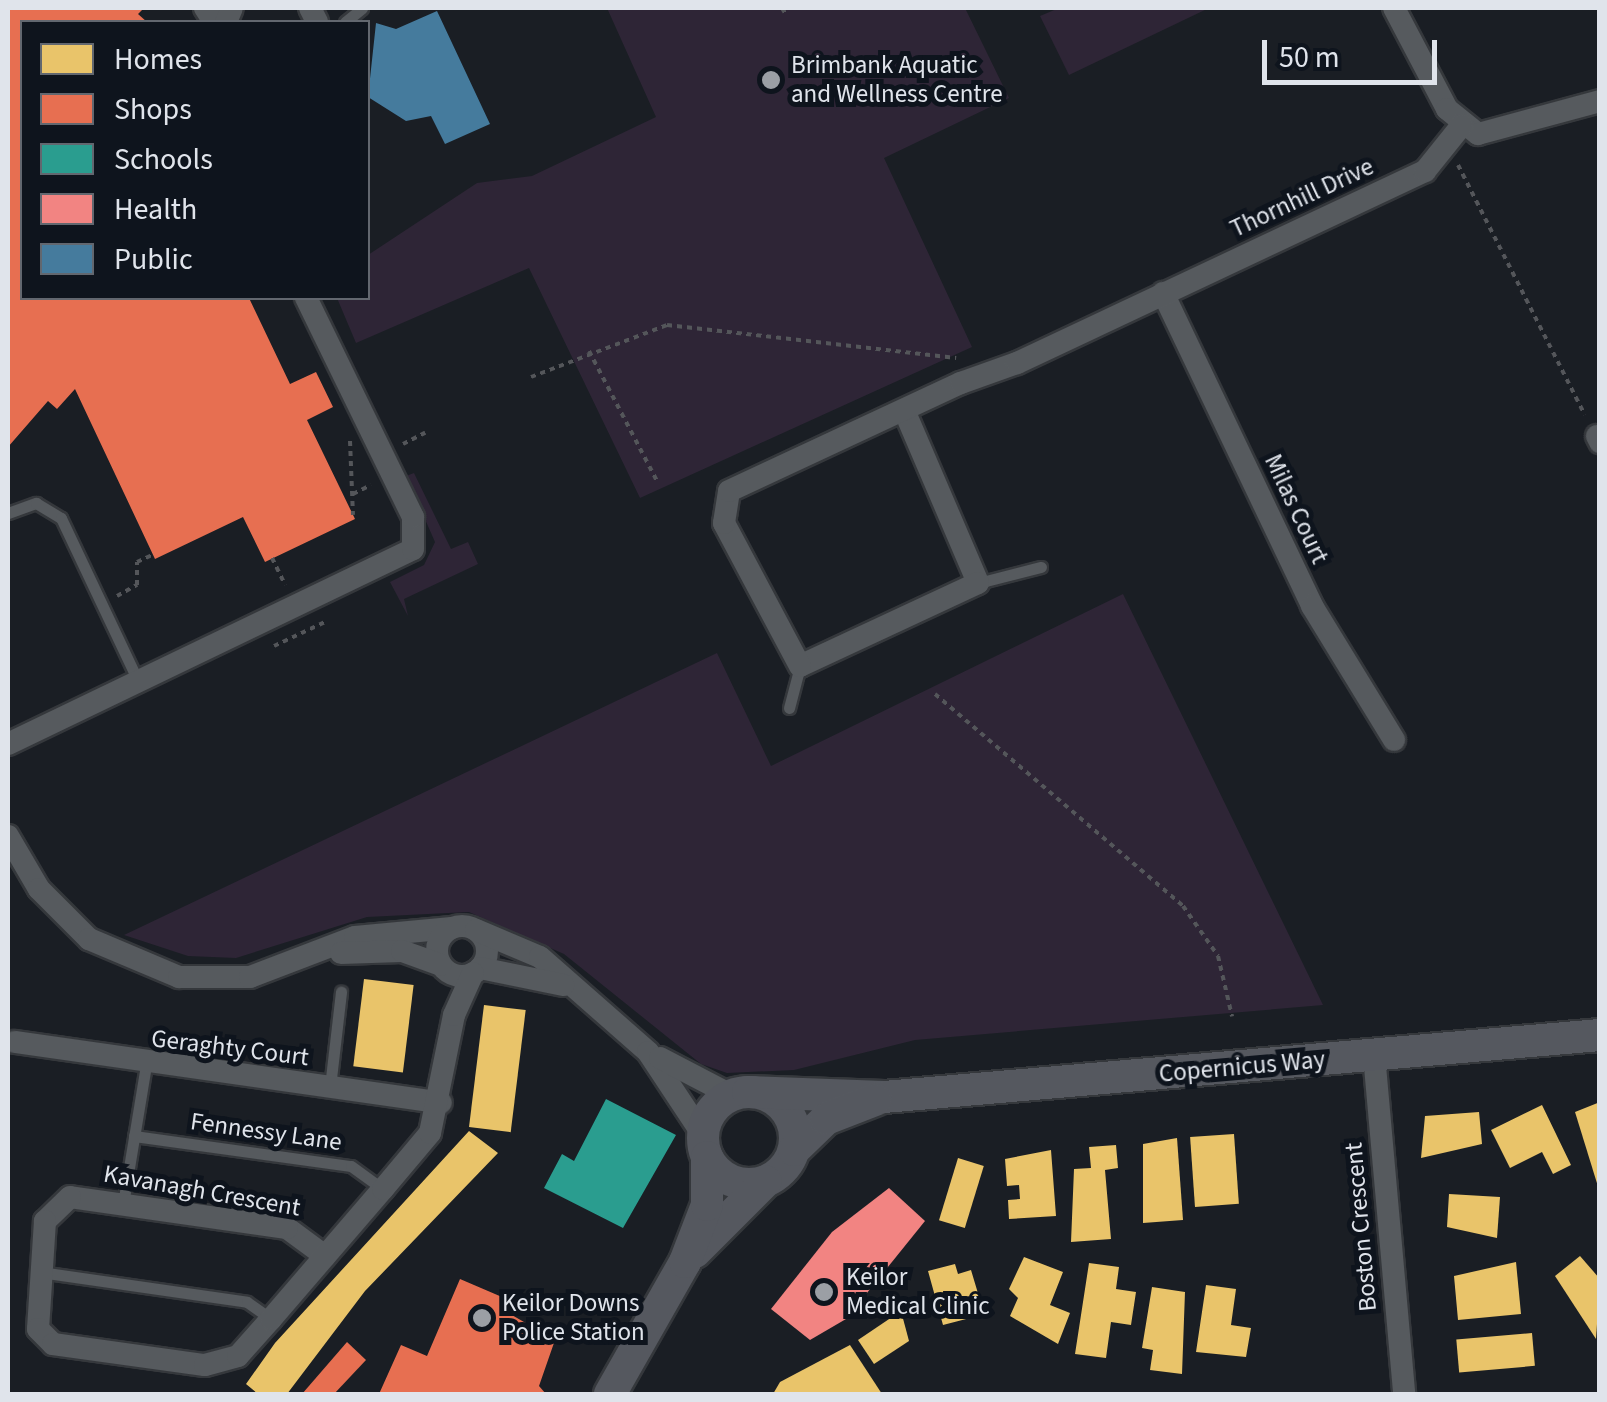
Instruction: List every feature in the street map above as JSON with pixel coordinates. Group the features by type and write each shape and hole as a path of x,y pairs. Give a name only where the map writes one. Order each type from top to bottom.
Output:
{"street":[{"path":"1394,8 1462,125 1498,136 1600,101"},
{"path":"1445,154 1462,125"},
{"name":"Thornhill Drive","path":"800,666 724,523 722,500 904,410 1017,363 1163,294 1445,154"},
{"name":"Milas Court","path":"1163,294 1312,606 1394,740"},
{"path":"8,744 140,686 413,549 410,508 307,300"},
{"path":"800,666 978,583 904,410"},
{"path":"8,836 53,905 133,965 227,980 318,955 355,937 452,928 476,930 530,951 648,1052 786,1109 794,1150 685,1262"},
{"path":"442,966 438,944 452,928"},
{"path":"476,930 487,952 476,970"},
{"path":"318,955 402,951 442,966 524,970 579,992"},
{"name":"Kavanagh Crescent","path":"442,966 454,1015"},
{"name":"Kavanagh Crescent","path":"325,1256 287,1228 122,1204 55,1204 40,1272 38,1329 53,1344 220,1365 271,1319 430,1134 440,1104 454,1015 476,970"},
{"name":"Copernicus Way","path":"740,1093 884,1098 1600,1035"},
{"name":"Geraghty Court","path":"11,1040 146,1065 440,1104"},
{"path":"648,1052 725,1178 766,1181"},
{"name":"Boston Crescent","path":"1374,1056 1404,1394"},
{"path":"610,1394 650,1330 685,1262 706,1205 705,1146 740,1093"},
{"name":"Copernicus Way","path":"794,1150 826,1119 884,1098"},
{"path":"638,1394 650,1330"}],"lane":[{"path":"8,514 36,504 58,513 140,686"},
{"path":"978,583 1041,567"},
{"path":"789,708 800,666"},
{"path":"330,1088 341,992"},
{"path":"122,1204 146,1065"},
{"name":"Fennessy Lane","path":"134,1136 350,1166 384,1189"},
{"path":"40,1272 247,1302 271,1319"}],"path":[{"path":"1445,154 1472,184 1463,188 1598,439"},
{"path":"530,378 589,351 668,324 969,358"},
{"path":"589,351 658,483"},
{"path":"350,462 353,515"},
{"path":"102,604 137,585 137,562 154,554"},
{"path":"274,646 325,622"},
{"path":"936,694 1183,906 1218,956 1232,1016"}],"shaded area":[{"path":"607,8 965,8 1009,98 884,158 972,347 640,498 529,268 356,343 338,300 370,300 370,254 477,183 532,176 656,117"},
{"path":"1059,8 1209,8 1069,75 1040,16"},
{"path":"414,473 451,549 468,542 478,564 404,599 408,616 390,582 424,565 435,542 406,476"},
{"path":"1123,594 1323,1005 915,1040 794,1070 727,1073 701,1064 564,954 469,912 367,917 236,958 188,956 124,935 717,653 771,766"}],"building: Homes":[{"path":"364,979 414,985 403,1072 353,1066"},
{"path":"484,1005 526,1010 511,1132 469,1127"},
{"path":"1600,1102 1600,1193 1575,1112"},
{"path":"1542,1105 1571,1165 1553,1174 1542,1152 1510,1168 1491,1130"},
{"path":"1479,1112 1482,1144 1421,1158 1425,1116"},
{"path":"469,1131 498,1153 365,1291 287,1394 258,1394 246,1384 275,1343"},
{"path":"1234,1134 1239,1204 1195,1207 1190,1137"},
{"path":"1177,1138 1183,1220 1143,1223 1143,1144"},
{"path":"1116,1145 1118,1168 1105,1170 1111,1239 1071,1242 1074,1169 1091,1168 1089,1147"},
{"path":"1051,1150 1056,1216 1009,1219 1008,1200 1020,1199 1019,1185 1007,1186 1005,1159"},
{"path":"958,1158 984,1166 965,1228 939,1220"},
{"path":"1449,1194 1500,1197 1497,1238 1447,1227"},
{"path":"1580,1256 1600,1279 1596,1339 1555,1276"},
{"path":"1024,1257 1063,1272 1050,1305 1070,1313 1058,1344 1010,1316 1018,1298 1009,1289"},
{"path":"1516,1262 1521,1314 1458,1320 1454,1276"},
{"path":"1089,1263 1119,1267 1116,1289 1136,1292 1131,1325 1111,1322 1106,1358 1075,1354"},
{"path":"955,1264 958,1274 971,1270 980,1300 966,1304 970,1318 943,1325 928,1271"},
{"path":"1206,1285 1236,1289 1231,1325 1251,1328 1246,1357 1196,1352"},
{"path":"1152,1287 1185,1292 1182,1374 1150,1370 1153,1350 1142,1348"},
{"path":"901,1311 909,1341 874,1364 858,1340"},
{"path":"1532,1333 1535,1366 1459,1372 1456,1340"},
{"path":"850,1345 882,1394 773,1394 780,1382"}],"building: Shops":[{"path":"8,8 144,8 138,14 145,20 20,20 20,300 250,300 290,384 316,372 333,407 307,420 355,519 265,562 243,517 155,559 75,389 57,409 48,401 8,447"},
{"path":"460,1279 509,1300 505,1311 555,1340 539,1386 546,1394 379,1394 401,1345 427,1356"},
{"path":"347,1342 366,1360 334,1394 302,1394"}],"building: Schools":[{"path":"606,1099 676,1135 623,1228 544,1188 562,1154 574,1161"}],"building: Health":[{"path":"889,1188 925,1221 846,1319 810,1340 771,1309 832,1232"}],"building: Public":[{"path":"437,11 490,124 445,144 431,116 406,121 370,98 376,23 396,29"}],"place":[{"name":"Brimbank Aquatic and Wellness Centre","path":"771,80"},
{"name":"Keilor Medical Clinic","path":"824,1292"},
{"name":"Keilor Downs Police Station","path":"482,1318"}]}
